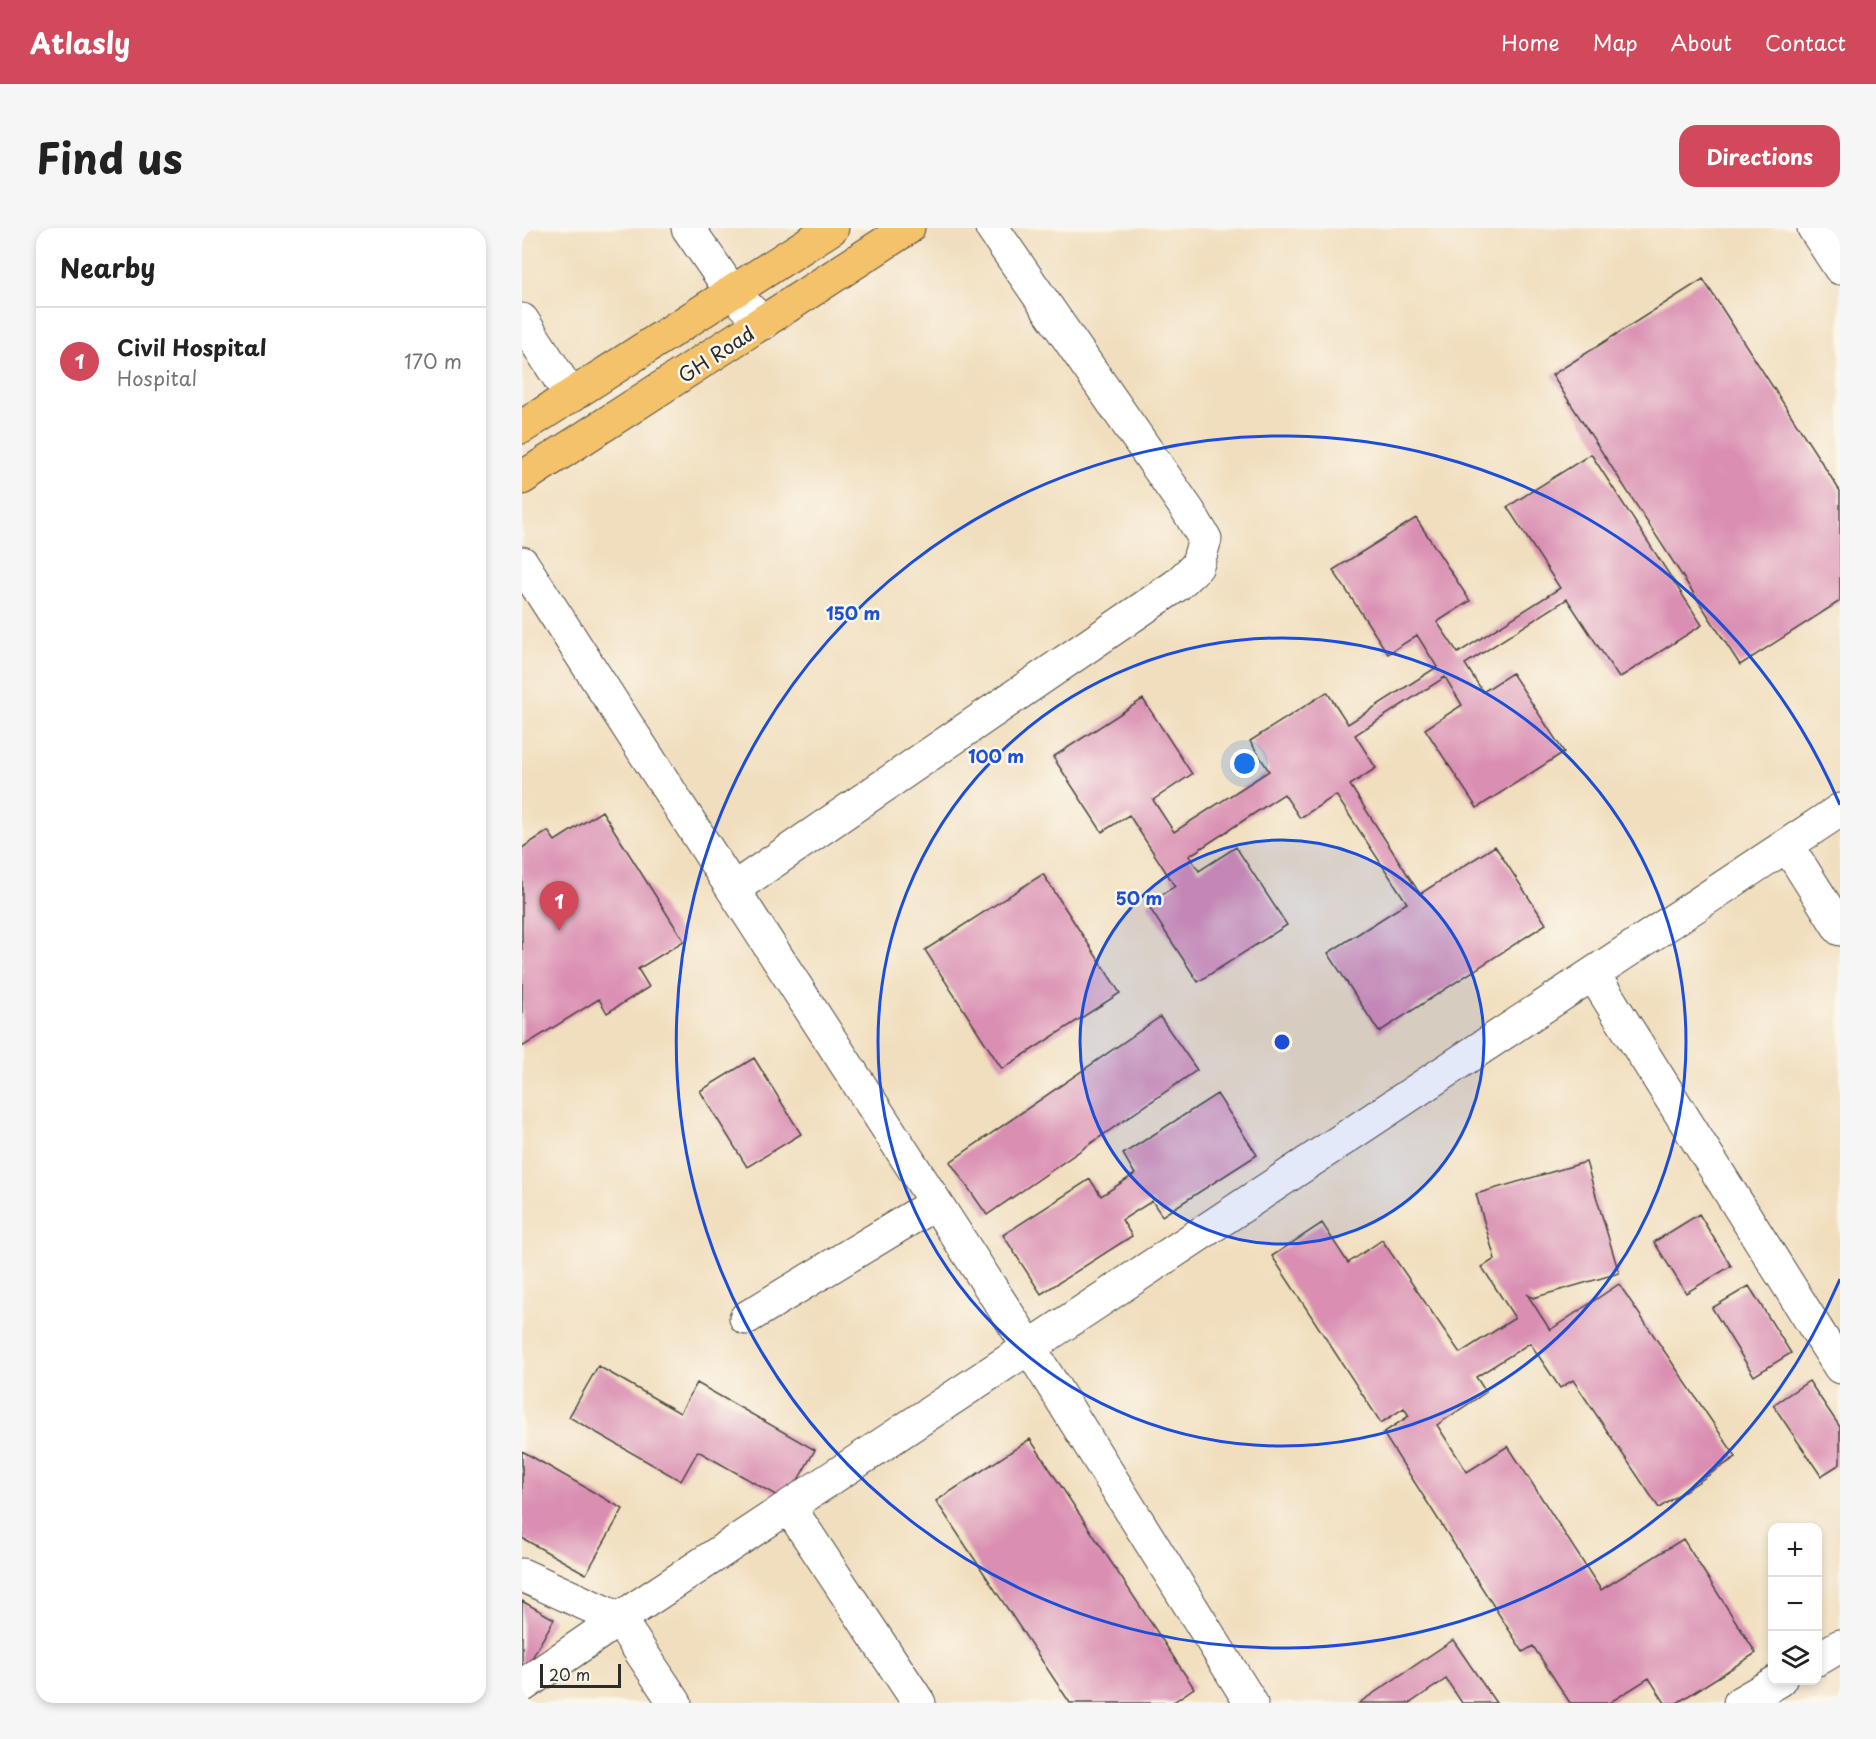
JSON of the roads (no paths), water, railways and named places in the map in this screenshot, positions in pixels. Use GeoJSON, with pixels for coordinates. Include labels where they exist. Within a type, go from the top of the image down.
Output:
{"type":"FeatureCollection","features":[{"type":"Feature","properties":{"kind":"main road"},"geometry":{"type":"LineString","coordinates":[[522,427],[832,228]]}},
{"type":"Feature","properties":{"kind":"main road","name":"GH Road"},"geometry":{"type":"LineString","coordinates":[[522,478],[908,228]]}},
{"type":"Feature","properties":{"kind":"street"},"geometry":{"type":"LineString","coordinates":[[688,228],[732,292],[763,323]]}},
{"type":"Feature","properties":{"kind":"street"},"geometry":{"type":"LineString","coordinates":[[733,889],[1178,585],[1197,566],[1205,539],[1195,521],[992,228]]}},
{"type":"Feature","properties":{"kind":"street"},"geometry":{"type":"LineString","coordinates":[[1814,228],[1840,268]]}},
{"type":"Feature","properties":{"kind":"street"},"geometry":{"type":"LineString","coordinates":[[522,320],[571,396]]}},
{"type":"Feature","properties":{"kind":"street"},"geometry":{"type":"LineString","coordinates":[[522,562],[1029,1347],[1251,1703]]}},
{"type":"Feature","properties":{"kind":"street"},"geometry":{"type":"LineString","coordinates":[[522,1686],[619,1619],[1840,810]]}},
{"type":"Feature","properties":{"kind":"street"},"geometry":{"type":"LineString","coordinates":[[1787,845],[1840,929]]}},
{"type":"Feature","properties":{"kind":"street"},"geometry":{"type":"LineString","coordinates":[[1593,974],[1840,1367]]}},
{"type":"Feature","properties":{"kind":"street"},"geometry":{"type":"LineString","coordinates":[[746,1318],[936,1203]]}},
{"type":"Feature","properties":{"kind":"street"},"geometry":{"type":"LineString","coordinates":[[789,1507],[920,1703]]}},
{"type":"Feature","properties":{"kind":"street"},"geometry":{"type":"LineString","coordinates":[[522,1575],[619,1619],[675,1703]]}},
{"type":"Feature","properties":{"kind":"street"},"geometry":{"type":"LineString","coordinates":[[1822,1657],[1840,1646]]}},
{"type":"Feature","properties":{"kind":"street"},"geometry":{"type":"LineString","coordinates":[[1740,1703],[1771,1685]]}},
{"type":"Feature","properties":{"kind":"place","name":"Civil Hospital"},"geometry":{"type":"Point","coordinates":[559,931]}}]}
